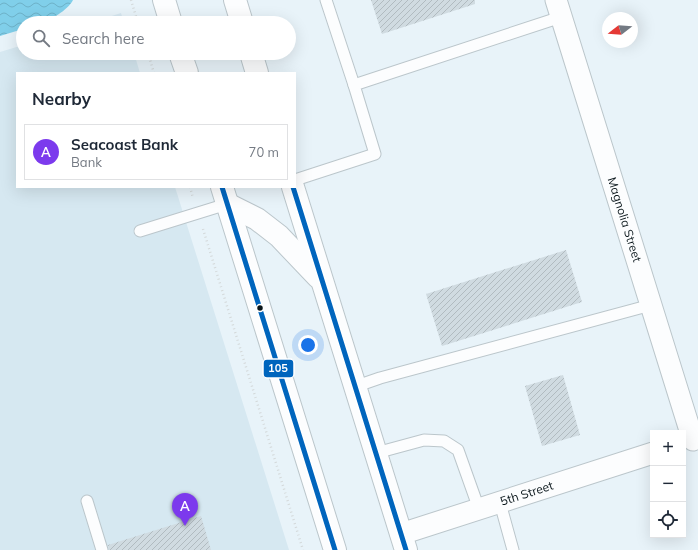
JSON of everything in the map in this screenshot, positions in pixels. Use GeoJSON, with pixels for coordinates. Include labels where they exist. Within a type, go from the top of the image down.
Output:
{"type":"FeatureCollection","features":[{"type":"Feature","properties":{"kind":"highway"},"geometry":{"type":"LineString","coordinates":[[164,0],[169,16]]}},
{"type":"Feature","properties":{"kind":"highway"},"geometry":{"type":"LineString","coordinates":[[235,0],[240,16]]}},
{"type":"Feature","properties":{"kind":"highway"},"geometry":{"type":"LineString","coordinates":[[182,60],[187,72]]}},
{"type":"Feature","properties":{"kind":"highway"},"geometry":{"type":"LineString","coordinates":[[253,60],[257,72]]}},
{"type":"Feature","properties":{"kind":"highway"},"geometry":{"type":"LineString","coordinates":[[293,188],[354,387],[404,542]]}},
{"type":"Feature","properties":{"kind":"highway"},"geometry":{"type":"LineString","coordinates":[[224,195],[279,236],[321,281]]}},
{"type":"Feature","properties":{"kind":"highway"},"geometry":{"type":"LineString","coordinates":[[224,195],[335,550]]}},
{"type":"Feature","properties":{"kind":"street","name":"Magnolia Street"},"geometry":{"type":"LineString","coordinates":[[558,9],[651,306],[691,440]]}},
{"type":"Feature","properties":{"kind":"street","name":"5th Street"},"geometry":{"type":"LineString","coordinates":[[404,542],[479,509],[650,454]]}},
{"type":"Feature","properties":{"kind":"lane"},"geometry":{"type":"LineString","coordinates":[[296,180],[375,154],[326,0]]}},
{"type":"Feature","properties":{"kind":"lane"},"geometry":{"type":"LineString","coordinates":[[354,85],[558,9]]}},
{"type":"Feature","properties":{"kind":"lane"},"geometry":{"type":"LineString","coordinates":[[140,231],[198,213],[224,195]]}},
{"type":"Feature","properties":{"kind":"lane"},"geometry":{"type":"LineString","coordinates":[[354,387],[380,378],[651,306]]}},
{"type":"Feature","properties":{"kind":"lane"},"geometry":{"type":"LineString","coordinates":[[376,453],[424,440],[444,441],[458,450],[479,509]]}},
{"type":"Feature","properties":{"kind":"lane"},"geometry":{"type":"LineString","coordinates":[[87,501],[102,550]]}},
{"type":"Feature","properties":{"kind":"lane"},"geometry":{"type":"LineString","coordinates":[[500,503],[513,550]]}},
{"type":"Feature","properties":{"kind":"path"},"geometry":{"type":"LineString","coordinates":[[131,0],[136,16]]}},
{"type":"Feature","properties":{"kind":"path"},"geometry":{"type":"LineString","coordinates":[[150,60],[154,72]]}},
{"type":"Feature","properties":{"kind":"path"},"geometry":{"type":"LineString","coordinates":[[190,188],[303,550]]}},
{"type":"Feature","properties":{"kind":"shaded area"},"geometry":{"type":"Polygon","coordinates":[[[121,13],[122,16],[112,16],[121,13]]]}},
{"type":"Feature","properties":{"kind":"shaded area"},"geometry":{"type":"Polygon","coordinates":[[[16,47],[16,60],[136,60],[140,72],[16,72],[16,188],[175,188],[289,550],[0,550],[0,52],[16,47]]]}},
{"type":"Feature","properties":{"kind":"water"},"geometry":{"type":"Polygon","coordinates":[[[0,0],[73,0],[67,8],[55,16],[16,16],[16,31],[0,36],[0,0]]]}},
{"type":"Feature","properties":{"kind":"building"},"geometry":{"type":"Polygon","coordinates":[[[371,0],[475,0],[475,4],[382,34],[371,0]]]}},
{"type":"Feature","properties":{"kind":"building"},"geometry":{"type":"Polygon","coordinates":[[[566,250],[582,302],[442,346],[426,294],[566,250]]]}},
{"type":"Feature","properties":{"kind":"building"},"geometry":{"type":"Polygon","coordinates":[[[563,375],[580,435],[542,446],[525,386],[563,375]]]}},
{"type":"Feature","properties":{"kind":"building"},"geometry":{"type":"Polygon","coordinates":[[[201,516],[211,550],[109,550],[108,545],[201,516]]]}},
{"type":"Feature","properties":{"kind":"transit line","name":"105"},"geometry":{"type":"LineString","coordinates":[[222,188],[335,550]]}},
{"type":"Feature","properties":{"kind":"transit line","name":"105"},"geometry":{"type":"LineString","coordinates":[[293,188],[406,550]]}},
{"type":"Feature","properties":{"kind":"place","name":"Seacoast Bank"},"geometry":{"type":"Point","coordinates":[185,526]}}]}
